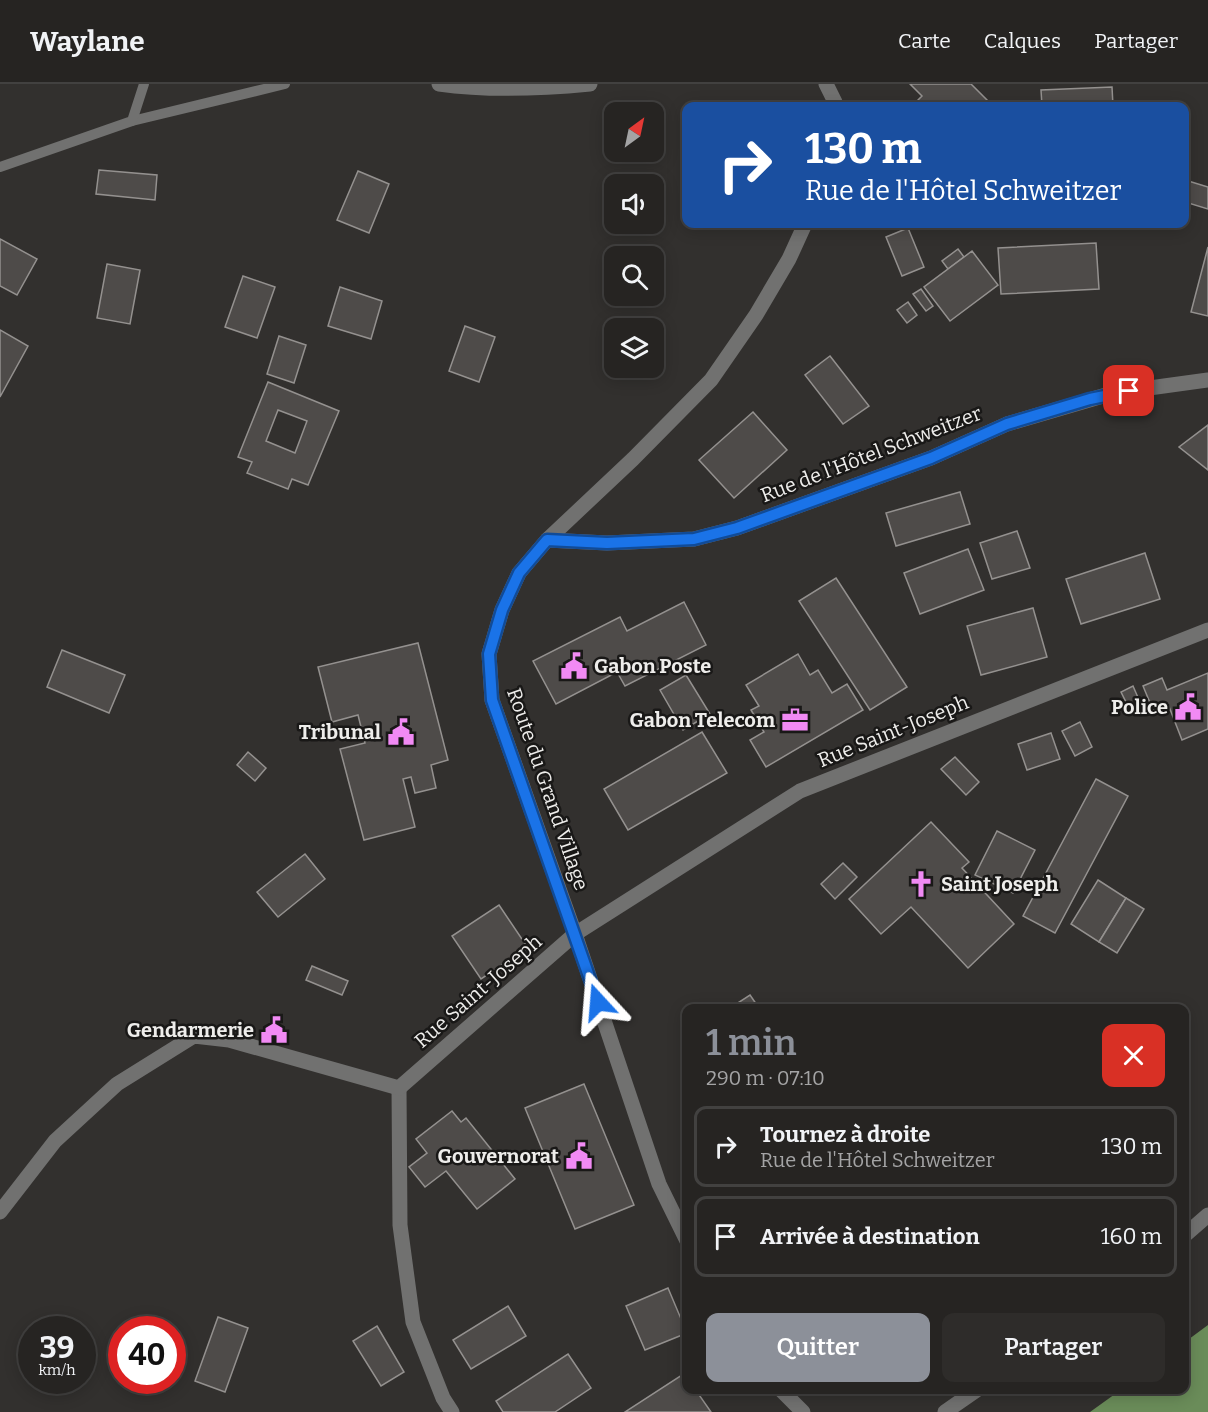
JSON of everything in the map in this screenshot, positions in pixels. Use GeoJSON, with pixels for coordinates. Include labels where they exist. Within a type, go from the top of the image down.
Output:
{"type":"FeatureCollection","features":[{"type":"Feature","properties":{"kind":"street"},"geometry":{"type":"LineString","coordinates":[[439,84],[531,90],[590,84]]}},
{"type":"Feature","properties":{"kind":"street"},"geometry":{"type":"LineString","coordinates":[[826,84],[835,102]]}},
{"type":"Feature","properties":{"kind":"street","name":"Route du Grand Village"},"geometry":{"type":"LineString","coordinates":[[682,1231],[659,1184],[575,934],[492,700],[489,654],[502,610],[519,573],[547,540],[711,381],[756,315],[789,259],[803,228]]}},
{"type":"Feature","properties":{"kind":"street","name":"Rue de l'Hôtel Schweitzer"},"geometry":{"type":"LineString","coordinates":[[547,540],[607,543],[694,539],[737,528],[931,458],[1017,421],[1113,393],[1208,380]]}},
{"type":"Feature","properties":{"kind":"street","name":"Rue Saint-Joseph"},"geometry":{"type":"LineString","coordinates":[[399,1088],[575,934],[801,791],[1208,630]]}},
{"type":"Feature","properties":{"kind":"street"},"geometry":{"type":"LineString","coordinates":[[0,1212],[55,1141],[117,1083],[194,1035],[229,1040],[399,1088],[400,1225],[413,1322],[443,1398],[452,1412]]}},
{"type":"Feature","properties":{"kind":"street"},"geometry":{"type":"LineString","coordinates":[[1189,1232],[1208,1215]]}},
{"type":"Feature","properties":{"kind":"street"},"geometry":{"type":"LineString","coordinates":[[785,1394],[803,1412]]}},
{"type":"Feature","properties":{"kind":"street"},"geometry":{"type":"LineString","coordinates":[[945,1412],[971,1394]]}},
{"type":"Feature","properties":{"kind":"lane"},"geometry":{"type":"LineString","coordinates":[[132,122],[144,84]]}},
{"type":"Feature","properties":{"kind":"lane"},"geometry":{"type":"LineString","coordinates":[[0,167],[132,122],[285,84]]}},
{"type":"Feature","properties":{"kind":"shaded area"},"geometry":{"type":"Polygon","coordinates":[[[1208,1325],[1208,1412],[1090,1412],[1115,1394],[1189,1394],[1189,1339],[1208,1325]]]}},
{"type":"Feature","properties":{"kind":"building"},"geometry":{"type":"Polygon","coordinates":[[[910,84],[971,84],[987,100],[985,102],[916,102],[922,96],[910,84]]]}},
{"type":"Feature","properties":{"kind":"building"},"geometry":{"type":"Polygon","coordinates":[[[1112,87],[1113,102],[1042,102],[1041,90],[1112,87]]]}},
{"type":"Feature","properties":{"kind":"building"},"geometry":{"type":"Polygon","coordinates":[[[99,170],[157,175],[155,200],[96,194],[99,170]]]}},
{"type":"Feature","properties":{"kind":"building"},"geometry":{"type":"Polygon","coordinates":[[[358,171],[389,184],[369,233],[337,220],[358,171]]]}},
{"type":"Feature","properties":{"kind":"building"},"geometry":{"type":"Polygon","coordinates":[[[1189,181],[1208,187],[1208,209],[1189,203],[1189,181]]]}},
{"type":"Feature","properties":{"kind":"building"},"geometry":{"type":"Polygon","coordinates":[[[908,228],[924,267],[902,276],[886,237],[908,228]]]}},
{"type":"Feature","properties":{"kind":"building"},"geometry":{"type":"Polygon","coordinates":[[[0,239],[37,259],[17,295],[0,286],[0,239]]]}},
{"type":"Feature","properties":{"kind":"building"},"geometry":{"type":"Polygon","coordinates":[[[1096,243],[1099,289],[1001,294],[998,248],[1096,243]]]}},
{"type":"Feature","properties":{"kind":"building"},"geometry":{"type":"Polygon","coordinates":[[[1208,247],[1208,316],[1191,312],[1208,247]]]}},
{"type":"Feature","properties":{"kind":"building"},"geometry":{"type":"Polygon","coordinates":[[[958,249],[964,257],[948,269],[942,261],[958,249]]]}},
{"type":"Feature","properties":{"kind":"building"},"geometry":{"type":"Polygon","coordinates":[[[972,251],[998,285],[950,321],[924,287],[972,251]]]}},
{"type":"Feature","properties":{"kind":"building"},"geometry":{"type":"Polygon","coordinates":[[[107,264],[140,270],[130,324],[97,318],[107,264]]]}},
{"type":"Feature","properties":{"kind":"building"},"geometry":{"type":"Polygon","coordinates":[[[243,276],[275,287],[257,338],[225,327],[243,276]]]}},
{"type":"Feature","properties":{"kind":"building"},"geometry":{"type":"Polygon","coordinates":[[[340,287],[382,301],[371,339],[328,326],[340,287]]]}},
{"type":"Feature","properties":{"kind":"building"},"geometry":{"type":"Polygon","coordinates":[[[921,289],[933,306],[926,311],[913,294],[921,289]]]}},
{"type":"Feature","properties":{"kind":"building"},"geometry":{"type":"Polygon","coordinates":[[[908,302],[917,315],[907,323],[897,310],[908,302]]]}},
{"type":"Feature","properties":{"kind":"building"},"geometry":{"type":"Polygon","coordinates":[[[465,326],[495,337],[479,382],[449,371],[465,326]]]}},
{"type":"Feature","properties":{"kind":"building"},"geometry":{"type":"Polygon","coordinates":[[[0,330],[28,346],[0,397],[0,330]]]}},
{"type":"Feature","properties":{"kind":"building"},"geometry":{"type":"Polygon","coordinates":[[[279,336],[306,345],[294,383],[267,374],[279,336]]]}},
{"type":"Feature","properties":{"kind":"building"},"geometry":{"type":"Polygon","coordinates":[[[830,356],[869,406],[843,424],[805,375],[830,356]]]}},
{"type":"Feature","properties":{"kind":"building"},"geometry":{"type":"Polygon","coordinates":[[[268,382],[339,411],[308,485],[292,479],[288,489],[247,473],[252,462],[238,457],[268,382]],[[278,410],[266,441],[295,453],[307,421],[278,410]]]}},
{"type":"Feature","properties":{"kind":"building"},"geometry":{"type":"Polygon","coordinates":[[[753,412],[787,450],[734,498],[699,460],[753,412]]]}},
{"type":"Feature","properties":{"kind":"building"},"geometry":{"type":"Polygon","coordinates":[[[1208,425],[1208,470],[1179,447],[1208,425]]]}},
{"type":"Feature","properties":{"kind":"building"},"geometry":{"type":"Polygon","coordinates":[[[960,492],[970,524],[896,546],[886,513],[960,492]]]}},
{"type":"Feature","properties":{"kind":"building"},"geometry":{"type":"Polygon","coordinates":[[[1017,531],[1030,568],[992,579],[980,543],[1017,531]]]}},
{"type":"Feature","properties":{"kind":"building"},"geometry":{"type":"Polygon","coordinates":[[[968,549],[984,590],[920,614],[904,573],[968,549]]]}},
{"type":"Feature","properties":{"kind":"building"},"geometry":{"type":"Polygon","coordinates":[[[1145,553],[1160,599],[1081,624],[1066,579],[1145,553]]]}},
{"type":"Feature","properties":{"kind":"building"},"geometry":{"type":"Polygon","coordinates":[[[836,578],[907,687],[870,710],[799,601],[836,578]]]}},
{"type":"Feature","properties":{"kind":"building"},"geometry":{"type":"Polygon","coordinates":[[[684,602],[706,645],[625,686],[617,672],[556,704],[533,661],[620,617],[627,631],[684,602]]]}},
{"type":"Feature","properties":{"kind":"building"},"geometry":{"type":"Polygon","coordinates":[[[1033,608],[1047,657],[981,675],[967,626],[1033,608]]]}},
{"type":"Feature","properties":{"kind":"building","name":"Tribunal"},"geometry":{"type":"Polygon","coordinates":[[[418,643],[448,760],[431,765],[436,788],[415,793],[411,777],[403,779],[415,827],[364,840],[340,749],[365,743],[358,715],[332,722],[318,667],[418,643]]]}},
{"type":"Feature","properties":{"kind":"building"},"geometry":{"type":"Polygon","coordinates":[[[62,650],[125,675],[109,713],[47,687],[62,650]]]}},
{"type":"Feature","properties":{"kind":"building"},"geometry":{"type":"Polygon","coordinates":[[[798,654],[810,675],[818,670],[832,693],[847,684],[863,710],[766,767],[750,740],[764,732],[751,710],[759,706],[746,685],[798,654]]]}},
{"type":"Feature","properties":{"kind":"building","name":"Police"},"geometry":{"type":"Polygon","coordinates":[[[1208,673],[1208,729],[1182,740],[1168,704],[1153,710],[1143,686],[1162,678],[1167,690],[1208,673]]]}},
{"type":"Feature","properties":{"kind":"building"},"geometry":{"type":"Polygon","coordinates":[[[686,675],[710,714],[683,730],[660,690],[686,675]]]}},
{"type":"Feature","properties":{"kind":"building"},"geometry":{"type":"Polygon","coordinates":[[[1133,686],[1143,709],[1132,714],[1121,692],[1133,686]]]}},
{"type":"Feature","properties":{"kind":"building"},"geometry":{"type":"Polygon","coordinates":[[[1080,722],[1092,747],[1075,756],[1062,731],[1080,722]]]}},
{"type":"Feature","properties":{"kind":"building"},"geometry":{"type":"Polygon","coordinates":[[[702,732],[727,773],[628,830],[604,789],[702,732]]]}},
{"type":"Feature","properties":{"kind":"building"},"geometry":{"type":"Polygon","coordinates":[[[1051,733],[1060,759],[1027,770],[1018,744],[1051,733]]]}},
{"type":"Feature","properties":{"kind":"building"},"geometry":{"type":"Polygon","coordinates":[[[248,752],[266,768],[255,781],[237,765],[248,752]]]}},
{"type":"Feature","properties":{"kind":"building"},"geometry":{"type":"Polygon","coordinates":[[[955,757],[979,782],[966,795],[941,769],[955,757]]]}},
{"type":"Feature","properties":{"kind":"building"},"geometry":{"type":"Polygon","coordinates":[[[1096,779],[1128,796],[1055,933],[1023,916],[1096,779]]]}},
{"type":"Feature","properties":{"kind":"building","name":"Saint Joseph"},"geometry":{"type":"Polygon","coordinates":[[[931,822],[969,862],[962,868],[1014,924],[968,968],[911,907],[881,934],[849,899],[931,822]]]}},
{"type":"Feature","properties":{"kind":"building"},"geometry":{"type":"Polygon","coordinates":[[[997,831],[1035,850],[1013,893],[975,875],[997,831]]]}},
{"type":"Feature","properties":{"kind":"building"},"geometry":{"type":"Polygon","coordinates":[[[305,854],[325,879],[278,917],[257,892],[305,854]]]}},
{"type":"Feature","properties":{"kind":"building"},"geometry":{"type":"Polygon","coordinates":[[[843,863],[857,877],[835,899],[821,884],[843,863]]]}},
{"type":"Feature","properties":{"kind":"building"},"geometry":{"type":"Polygon","coordinates":[[[1098,880],[1126,898],[1099,942],[1071,924],[1098,880]]]}},
{"type":"Feature","properties":{"kind":"building"},"geometry":{"type":"Polygon","coordinates":[[[1126,898],[1144,909],[1117,953],[1099,942],[1126,898]]]}},
{"type":"Feature","properties":{"kind":"building"},"geometry":{"type":"Polygon","coordinates":[[[499,905],[528,948],[481,979],[452,936],[499,905]]]}},
{"type":"Feature","properties":{"kind":"building"},"geometry":{"type":"Polygon","coordinates":[[[312,966],[348,981],[342,995],[306,980],[312,966]]]}},
{"type":"Feature","properties":{"kind":"building"},"geometry":{"type":"Polygon","coordinates":[[[750,995],[756,1004],[736,1004],[750,995]]]}},
{"type":"Feature","properties":{"kind":"building","name":"Gouvernorat"},"geometry":{"type":"Polygon","coordinates":[[[584,1084],[634,1205],[575,1229],[525,1108],[584,1084]]]}},
{"type":"Feature","properties":{"kind":"building"},"geometry":{"type":"Polygon","coordinates":[[[452,1111],[461,1122],[466,1118],[515,1179],[477,1209],[446,1171],[425,1187],[409,1167],[427,1153],[416,1139],[452,1111]]]}},
{"type":"Feature","properties":{"kind":"building"},"geometry":{"type":"Polygon","coordinates":[[[668,1288],[682,1321],[682,1335],[645,1350],[626,1306],[668,1288]]]}},
{"type":"Feature","properties":{"kind":"building"},"geometry":{"type":"Polygon","coordinates":[[[508,1306],[526,1336],[471,1369],[453,1340],[508,1306]]]}},
{"type":"Feature","properties":{"kind":"building"},"geometry":{"type":"Polygon","coordinates":[[[218,1317],[248,1328],[225,1392],[195,1381],[218,1317]]]}},
{"type":"Feature","properties":{"kind":"building"},"geometry":{"type":"Polygon","coordinates":[[[377,1326],[404,1372],[381,1386],[353,1341],[377,1326]]]}},
{"type":"Feature","properties":{"kind":"building"},"geometry":{"type":"Polygon","coordinates":[[[568,1354],[591,1388],[555,1412],[503,1412],[496,1401],[568,1354]]]}},
{"type":"Feature","properties":{"kind":"building"},"geometry":{"type":"Polygon","coordinates":[[[682,1375],[682,1394],[698,1394],[711,1412],[625,1412],[682,1375]]]}},
{"type":"Feature","properties":{"kind":"place","name":"Gabon Poste"},"geometry":{"type":"Point","coordinates":[574,666]}},
{"type":"Feature","properties":{"kind":"place","name":"Police"},"geometry":{"type":"Point","coordinates":[1188,707]}},
{"type":"Feature","properties":{"kind":"place","name":"Gabon Telecom"},"geometry":{"type":"Point","coordinates":[795,720]}},
{"type":"Feature","properties":{"kind":"place","name":"Tribunal"},"geometry":{"type":"Point","coordinates":[401,732]}},
{"type":"Feature","properties":{"kind":"place","name":"Saint Joseph"},"geometry":{"type":"Point","coordinates":[921,884]}},
{"type":"Feature","properties":{"kind":"place","name":"Gendarmerie"},"geometry":{"type":"Point","coordinates":[274,1030]}},
{"type":"Feature","properties":{"kind":"place","name":"Gouvernorat"},"geometry":{"type":"Point","coordinates":[579,1156]}},
{"type":"Feature","properties":{"kind":"route"},"geometry":{"type":"LineString","coordinates":[[598,1002],[492,700],[489,654],[502,610],[519,573],[547,540],[607,543],[653,542],[694,539],[737,528],[931,458],[1007,424],[1090,399],[1129,391]]}}]}
